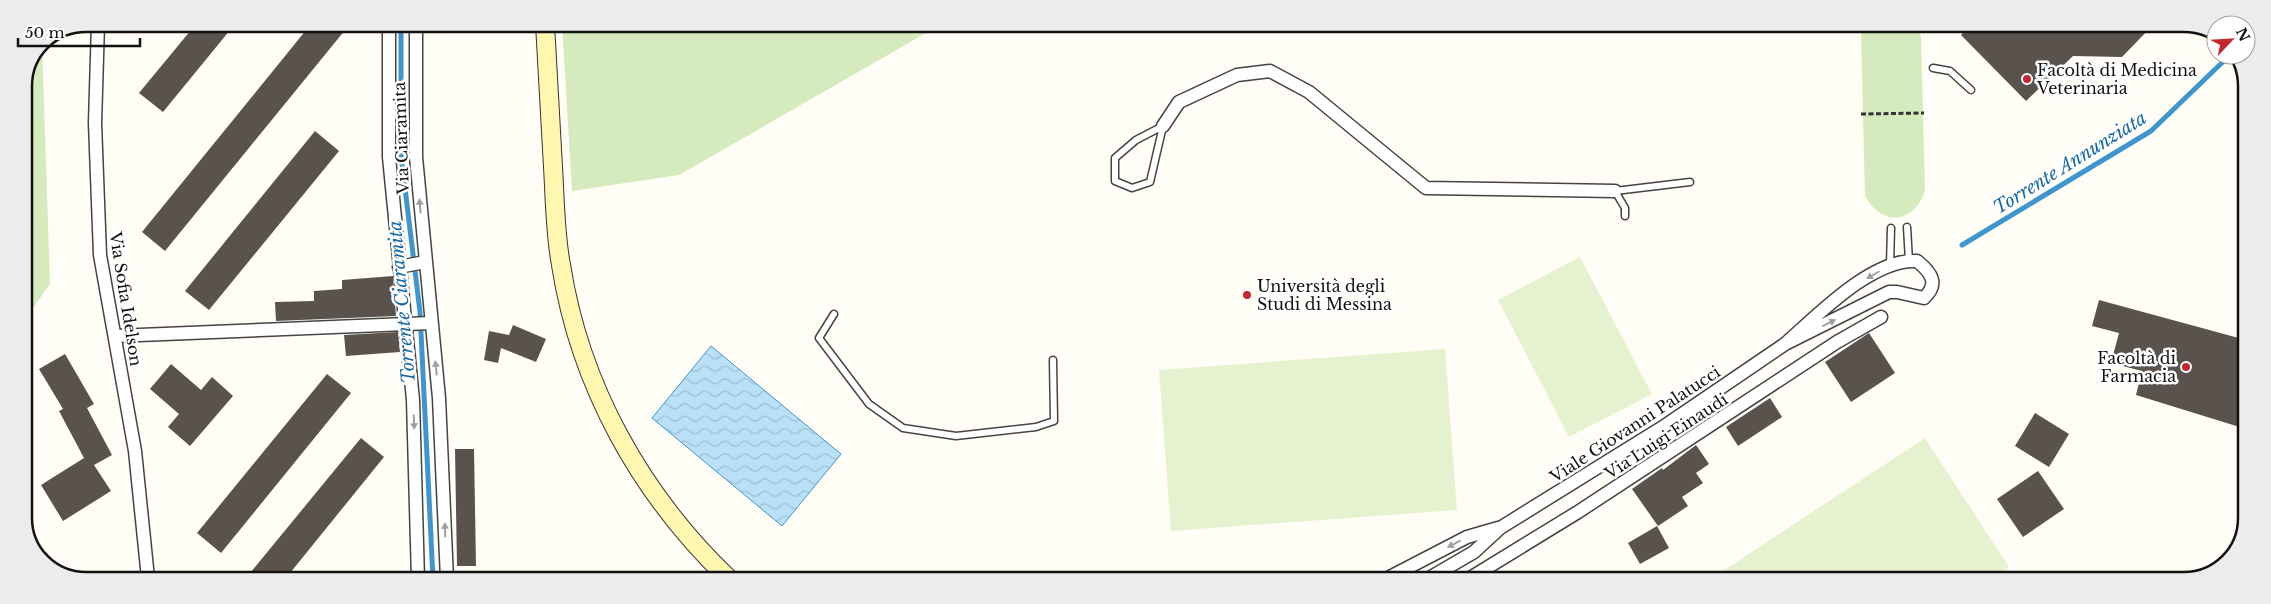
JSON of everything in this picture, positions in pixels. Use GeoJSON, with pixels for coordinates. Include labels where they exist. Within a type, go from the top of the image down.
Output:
{"type":"FeatureCollection","features":[{"type":"Feature","properties":{"kind":"main road"},"geometry":{"type":"LineString","coordinates":[[545,32],[556,230],[560,265],[571,314],[584,354],[605,409],[637,468],[666,511],[722,572]]}},
{"type":"Feature","properties":{"kind":"street","name":"Via Sofia Idelson"},"geometry":{"type":"LineString","coordinates":[[98,32],[95,123],[100,255],[135,451],[147,572]]}},
{"type":"Feature","properties":{"kind":"street","name":"Via Ciaramita"},"geometry":{"type":"LineString","coordinates":[[389,32],[389,157],[414,400],[418,572]]}},
{"type":"Feature","properties":{"kind":"street","name":"Via Ciaramita"},"geometry":{"type":"LineString","coordinates":[[416,32],[416,157],[439,398],[447,572]]}},
{"type":"Feature","properties":{"kind":"street"},"geometry":{"type":"LineString","coordinates":[[1163,126],[1180,102],[1237,75],[1270,71],[1309,92],[1426,188],[1615,190]]}},
{"type":"Feature","properties":{"kind":"street"},"geometry":{"type":"LineString","coordinates":[[1917,261],[1930,276],[1933,284],[1931,291],[1924,298],[1889,292],[1785,344],[1840,297],[1890,265],[1917,261]]}},
{"type":"Feature","properties":{"kind":"street"},"geometry":{"type":"LineString","coordinates":[[399,267],[425,262]]}},
{"type":"Feature","properties":{"kind":"street","name":"Via Luigi Einaudi"},"geometry":{"type":"LineString","coordinates":[[1479,572],[1578,512],[1837,342],[1882,317]]}},
{"type":"Feature","properties":{"kind":"street"},"geometry":{"type":"LineString","coordinates":[[115,336],[406,326],[431,323]]}},
{"type":"Feature","properties":{"kind":"street","name":"Viale Giovanni Palatucci"},"geometry":{"type":"LineString","coordinates":[[1440,572],[1474,552],[1500,528],[1666,425],[1785,344]]}},
{"type":"Feature","properties":{"kind":"street","name":"Viale Giovanni Palatucci"},"geometry":{"type":"LineString","coordinates":[[1401,572],[1467,537],[1500,528]]}},
{"type":"Feature","properties":{"kind":"lane"},"geometry":{"type":"LineString","coordinates":[[1933,68],[1950,71],[1971,90]]}},
{"type":"Feature","properties":{"kind":"lane"},"geometry":{"type":"LineString","coordinates":[[1163,126],[1150,182],[1132,188],[1114,181],[1115,158],[1136,140],[1163,126]]}},
{"type":"Feature","properties":{"kind":"lane"},"geometry":{"type":"LineString","coordinates":[[1625,216],[1624,208],[1615,190],[1690,182]]}},
{"type":"Feature","properties":{"kind":"lane"},"geometry":{"type":"LineString","coordinates":[[1907,227],[1909,261]]}},
{"type":"Feature","properties":{"kind":"lane"},"geometry":{"type":"LineString","coordinates":[[1890,265],[1891,228]]}},
{"type":"Feature","properties":{"kind":"lane"},"geometry":{"type":"LineString","coordinates":[[834,314],[819,338],[869,404],[903,428],[956,436],[1036,427],[1054,421],[1053,360]]}},
{"type":"Feature","properties":{"kind":"path"},"geometry":{"type":"LineString","coordinates":[[1862,114],[1924,113]]}},
{"type":"Feature","properties":{"kind":"green space"},"geometry":{"type":"Polygon","coordinates":[[[562,32],[928,32],[679,175],[572,191],[562,32]]]}},
{"type":"Feature","properties":{"kind":"green space"},"geometry":{"type":"Polygon","coordinates":[[[1862,32],[1919,32],[1921,36],[1925,191],[1920,202],[1906,215],[1889,217],[1880,213],[1865,196],[1862,32]]]}},
{"type":"Feature","properties":{"kind":"green space"},"geometry":{"type":"Polygon","coordinates":[[[42,55],[50,284],[33,309],[32,86],[37,66],[42,55]]]}},
{"type":"Feature","properties":{"kind":"green space"},"geometry":{"type":"Polygon","coordinates":[[[1580,257],[1652,394],[1569,437],[1498,300],[1580,257]]]}},
{"type":"Feature","properties":{"kind":"green space"},"geometry":{"type":"Polygon","coordinates":[[[1445,349],[1457,510],[1171,531],[1159,370],[1445,349]]]}},
{"type":"Feature","properties":{"kind":"green space"},"geometry":{"type":"Polygon","coordinates":[[[1925,438],[2009,567],[2001,572],[1721,572],[1925,438]]]}},
{"type":"Feature","properties":{"kind":"water"},"geometry":{"type":"Polygon","coordinates":[[[711,346],[841,454],[782,526],[652,418],[711,346]]]}},
{"type":"Feature","properties":{"kind":"building"},"geometry":{"type":"Polygon","coordinates":[[[189,32],[228,32],[163,112],[139,93],[189,32]]]}},
{"type":"Feature","properties":{"kind":"building"},"geometry":{"type":"Polygon","coordinates":[[[304,32],[343,32],[165,251],[142,232],[304,32]]]}},
{"type":"Feature","properties":{"kind":"building","name":"Facoltà di Medicina Veterinaria"},"geometry":{"type":"Polygon","coordinates":[[[1964,32],[2146,32],[2122,57],[2073,56],[2026,101],[1961,35],[1964,32]]]}},
{"type":"Feature","properties":{"kind":"building"},"geometry":{"type":"Polygon","coordinates":[[[315,131],[339,151],[209,310],[185,291],[315,131]]]}},
{"type":"Feature","properties":{"kind":"building"},"geometry":{"type":"Polygon","coordinates":[[[393,276],[396,316],[276,321],[275,302],[314,301],[314,291],[342,289],[342,280],[393,276]]]}},
{"type":"Feature","properties":{"kind":"building","name":"Facoltà di Farmacia"},"geometry":{"type":"Polygon","coordinates":[[[2099,300],[2238,338],[2238,427],[2136,395],[2142,371],[2111,363],[2119,333],[2092,326],[2099,300]]]}},
{"type":"Feature","properties":{"kind":"building"},"geometry":{"type":"Polygon","coordinates":[[[513,325],[546,339],[536,362],[501,348],[498,363],[484,360],[489,331],[509,335],[513,325]]]}},
{"type":"Feature","properties":{"kind":"building"},"geometry":{"type":"Polygon","coordinates":[[[398,332],[400,352],[346,356],[344,335],[398,332]]]}},
{"type":"Feature","properties":{"kind":"building"},"geometry":{"type":"Polygon","coordinates":[[[1869,333],[1895,373],[1851,402],[1825,362],[1869,333]]]}},
{"type":"Feature","properties":{"kind":"building"},"geometry":{"type":"Polygon","coordinates":[[[65,354],[94,404],[87,408],[112,455],[94,465],[111,491],[63,521],[41,485],[84,458],[59,411],[63,409],[39,369],[65,354]]]}},
{"type":"Feature","properties":{"kind":"building"},"geometry":{"type":"Polygon","coordinates":[[[171,364],[201,390],[212,377],[233,396],[190,446],[168,427],[179,414],[150,389],[171,364]]]}},
{"type":"Feature","properties":{"kind":"building"},"geometry":{"type":"Polygon","coordinates":[[[327,374],[351,393],[221,553],[197,533],[327,374]]]}},
{"type":"Feature","properties":{"kind":"building"},"geometry":{"type":"Polygon","coordinates":[[[1770,398],[1782,417],[1738,446],[1726,427],[1770,398]]]}},
{"type":"Feature","properties":{"kind":"building"},"geometry":{"type":"Polygon","coordinates":[[[2035,413],[2069,434],[2049,467],[2015,446],[2035,413]]]}},
{"type":"Feature","properties":{"kind":"building"},"geometry":{"type":"Polygon","coordinates":[[[361,438],[384,457],[291,572],[251,572],[361,438]]]}},
{"type":"Feature","properties":{"kind":"building"},"geometry":{"type":"Polygon","coordinates":[[[1696,445],[1709,464],[1696,473],[1703,483],[1682,497],[1688,506],[1658,526],[1632,489],[1662,468],[1663,470],[1696,445]]]}},
{"type":"Feature","properties":{"kind":"building"},"geometry":{"type":"Polygon","coordinates":[[[455,449],[474,449],[476,566],[457,566],[455,449]]]}},
{"type":"Feature","properties":{"kind":"building"},"geometry":{"type":"Polygon","coordinates":[[[2038,471],[2064,509],[2023,537],[1997,499],[2038,471]]]}},
{"type":"Feature","properties":{"kind":"building"},"geometry":{"type":"Polygon","coordinates":[[[1657,526],[1669,548],[1640,564],[1628,543],[1657,526]]]}},
{"type":"Feature","properties":{"kind":"waterway","name":"Torrente Ciaramita"},"geometry":{"type":"LineString","coordinates":[[401,32],[401,155],[420,312],[433,572]]}},
{"type":"Feature","properties":{"kind":"waterway","name":"Torrente Annunziata"},"geometry":{"type":"LineString","coordinates":[[1962,245],[2151,131],[2220,65]]}},
{"type":"Feature","properties":{"kind":"place","name":"Facoltà di Medicina Veterinaria"},"geometry":{"type":"Point","coordinates":[2027,79]}},
{"type":"Feature","properties":{"kind":"place","name":"Università degli Studi di Messina"},"geometry":{"type":"Point","coordinates":[1247,295]}},
{"type":"Feature","properties":{"kind":"place","name":"Facoltà di Farmacia"},"geometry":{"type":"Point","coordinates":[2186,367]}}]}
